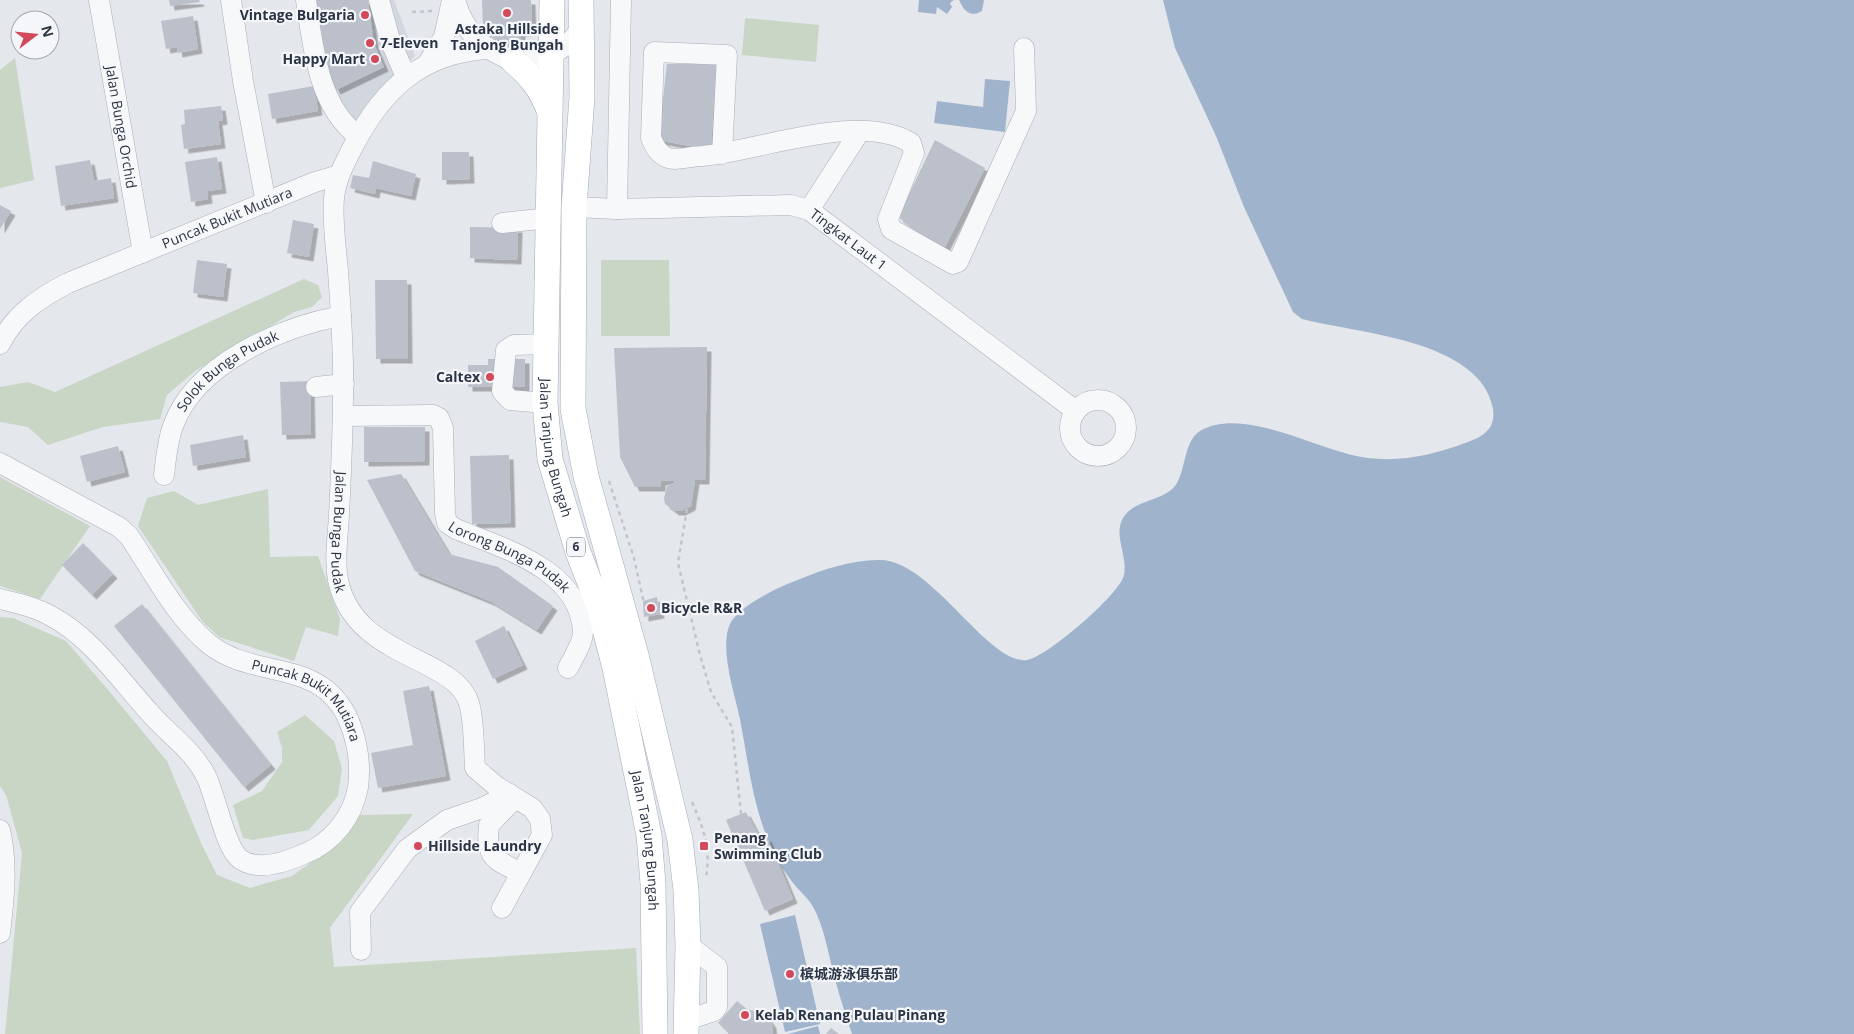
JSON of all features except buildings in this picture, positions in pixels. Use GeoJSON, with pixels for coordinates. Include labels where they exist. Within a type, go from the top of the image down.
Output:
{"type":"FeatureCollection","features":[{"type":"Feature","properties":{"kind":"main road","name":"Jalan Tanjung Bungah"},"geometry":{"type":"LineString","coordinates":[[552,0],[545,403],[550,459],[568,525],[599,606],[615,668],[649,835],[653,884],[655,1034]]}},
{"type":"Feature","properties":{"kind":"main road","name":"Jalan Tanjung Bungah"},"geometry":{"type":"LineString","coordinates":[[581,0],[582,97],[574,206],[573,409],[586,476],[636,655],[680,840],[686,890],[688,945],[687,1027]]}},
{"type":"Feature","properties":{"kind":"main road"},"geometry":{"type":"LineString","coordinates":[[513,61],[530,76],[542,92],[551,114]]}},
{"type":"Feature","properties":{"kind":"street","name":"Jalan Bunga Orchid"},"geometry":{"type":"LineString","coordinates":[[99,0],[143,253]]}},
{"type":"Feature","properties":{"kind":"street"},"geometry":{"type":"LineString","coordinates":[[230,0],[266,203]]}},
{"type":"Feature","properties":{"kind":"street"},"geometry":{"type":"LineString","coordinates":[[306,0],[319,74],[342,122],[358,136]]}},
{"type":"Feature","properties":{"kind":"street"},"geometry":{"type":"LineString","coordinates":[[379,0],[390,40],[406,77]]}},
{"type":"Feature","properties":{"kind":"street"},"geometry":{"type":"LineString","coordinates":[[428,63],[444,37],[453,0]]}},
{"type":"Feature","properties":{"kind":"street"},"geometry":{"type":"LineString","coordinates":[[453,0],[463,22],[487,49],[513,61],[551,53],[569,45],[581,28]]}},
{"type":"Feature","properties":{"kind":"street"},"geometry":{"type":"LineString","coordinates":[[617,209],[620,0]]}},
{"type":"Feature","properties":{"kind":"street"},"geometry":{"type":"LineString","coordinates":[[722,154],[727,55],[654,52],[651,138],[657,151],[669,158],[722,154],[826,133],[860,131],[886,134],[911,143],[914,153],[888,219],[889,225],[891,229],[950,265],[958,262],[1026,111],[1024,48]]}},
{"type":"Feature","properties":{"kind":"street"},"geometry":{"type":"LineString","coordinates":[[339,175],[358,136],[384,99],[406,77],[428,63],[459,52],[487,49]]}},
{"type":"Feature","properties":{"kind":"street"},"geometry":{"type":"LineString","coordinates":[[809,210],[860,131]]}},
{"type":"Feature","properties":{"kind":"street","name":"Puncak Bukit Mutiara"},"geometry":{"type":"LineString","coordinates":[[0,344],[6,332],[24,310],[40,297],[68,283],[315,182],[339,175]]}},
{"type":"Feature","properties":{"kind":"street","name":"Jalan Bunga Pudak"},"geometry":{"type":"LineString","coordinates":[[339,175],[334,196],[334,217],[344,384],[337,546],[338,580],[350,613],[372,635],[400,653],[444,675],[462,689],[470,703],[475,768],[507,793],[532,808],[540,819],[542,835],[502,908]]}},
{"type":"Feature","properties":{"kind":"street","name":"Tingkat Laut 1"},"geometry":{"type":"LineString","coordinates":[[574,206],[617,209],[791,205],[809,210],[1076,411]]}},
{"type":"Feature","properties":{"kind":"street"},"geometry":{"type":"LineString","coordinates":[[502,223],[549,218]]}},
{"type":"Feature","properties":{"kind":"street","name":"Solok Bunga Pudak"},"geometry":{"type":"LineString","coordinates":[[164,475],[173,426],[184,404],[201,382],[267,339],[303,325],[341,316]]}},
{"type":"Feature","properties":{"kind":"street"},"geometry":{"type":"LineString","coordinates":[[545,403],[510,400],[502,391],[506,350],[514,345],[546,344]]}},
{"type":"Feature","properties":{"kind":"street"},"geometry":{"type":"LineString","coordinates":[[316,387],[344,384]]}},
{"type":"Feature","properties":{"kind":"street","name":"Lorong Bunga Pudak"},"geometry":{"type":"LineString","coordinates":[[343,416],[433,415],[439,418],[443,428],[445,514],[447,523],[456,529],[544,569],[562,583],[578,611],[583,634],[568,668]]}},
{"type":"Feature","properties":{"kind":"street","name":"Puncak Bukit Mutiara"},"geometry":{"type":"LineString","coordinates":[[0,462],[120,527],[129,536],[189,623],[209,644],[226,654],[247,662],[315,680],[339,702],[356,737],[359,755],[357,792],[347,819],[333,836],[314,850],[287,861],[269,865],[250,864],[239,858],[231,848],[207,777],[186,748],[150,714],[94,649],[72,630],[51,616],[0,599]]}},
{"type":"Feature","properties":{"kind":"street"},"geometry":{"type":"LineString","coordinates":[[507,793],[489,825],[488,849],[497,860],[521,873]]}},
{"type":"Feature","properties":{"kind":"street"},"geometry":{"type":"LineString","coordinates":[[361,950],[360,912],[408,849],[447,820],[482,808],[507,793]]}},
{"type":"Feature","properties":{"kind":"street"},"geometry":{"type":"LineString","coordinates":[[0,830],[3,843],[5,888],[0,933]]}},
{"type":"Feature","properties":{"kind":"path"},"geometry":{"type":"LineString","coordinates":[[412,12],[430,12]]}},
{"type":"Feature","properties":{"kind":"path"},"geometry":{"type":"LineString","coordinates":[[608,478],[634,558],[646,616]]}},
{"type":"Feature","properties":{"kind":"path"},"geometry":{"type":"LineString","coordinates":[[687,509],[678,563],[711,692],[732,727],[741,814]]}},
{"type":"Feature","properties":{"kind":"path"},"geometry":{"type":"LineString","coordinates":[[690,796],[706,837],[709,856],[704,885]]}},
{"type":"Feature","properties":{"kind":"shaded area"},"geometry":{"type":"Polygon","coordinates":[[[300,0],[394,0],[415,56],[385,84],[350,136],[300,0]]]}},
{"type":"Feature","properties":{"kind":"green space"},"geometry":{"type":"Polygon","coordinates":[[[745,18],[819,25],[816,62],[742,55],[745,18]]]}},
{"type":"Feature","properties":{"kind":"green space"},"geometry":{"type":"Polygon","coordinates":[[[12,60],[15,60],[34,180],[0,188],[0,70],[12,60]]]}},
{"type":"Feature","properties":{"kind":"green space"},"geometry":{"type":"Polygon","coordinates":[[[601,260],[669,260],[670,336],[601,336],[601,260]]]}},
{"type":"Feature","properties":{"kind":"green space"},"geometry":{"type":"Polygon","coordinates":[[[304,279],[318,285],[322,297],[312,307],[294,312],[195,371],[167,395],[160,419],[103,427],[48,445],[28,427],[0,422],[0,387],[28,382],[55,392],[304,279]]]}},
{"type":"Feature","properties":{"kind":"green space"},"geometry":{"type":"Polygon","coordinates":[[[0,477],[90,526],[40,599],[0,586],[0,477]]]}},
{"type":"Feature","properties":{"kind":"green space"},"geometry":{"type":"Polygon","coordinates":[[[268,489],[270,557],[318,556],[340,619],[338,636],[306,627],[294,661],[219,637],[202,621],[138,526],[147,498],[174,491],[198,505],[268,489]]]}},
{"type":"Feature","properties":{"kind":"green space"},"geometry":{"type":"Polygon","coordinates":[[[0,617],[13,618],[66,641],[109,691],[167,761],[202,845],[217,875],[250,888],[292,876],[331,848],[360,815],[413,814],[330,928],[334,967],[636,948],[640,1034],[5,1034],[22,853],[6,795],[0,786],[0,617]]]}},
{"type":"Feature","properties":{"kind":"green space"},"geometry":{"type":"Polygon","coordinates":[[[305,715],[334,741],[342,769],[338,796],[309,830],[253,840],[243,838],[233,805],[262,791],[282,762],[282,748],[277,732],[305,715]]]}},
{"type":"Feature","properties":{"kind":"water"},"geometry":{"type":"Polygon","coordinates":[[[919,0],[954,0],[950,3],[952,7],[947,14],[937,7],[936,14],[918,12],[919,0]]]}},
{"type":"Feature","properties":{"kind":"water"},"geometry":{"type":"Polygon","coordinates":[[[959,0],[984,0],[982,11],[974,14],[968,12],[959,0]]]}},
{"type":"Feature","properties":{"kind":"water"},"geometry":{"type":"Polygon","coordinates":[[[1163,0],[1854,0],[1854,1034],[852,1034],[817,915],[806,898],[790,880],[775,855],[757,805],[727,657],[727,632],[736,615],[762,596],[809,575],[850,563],[881,560],[900,565],[920,577],[995,647],[1012,657],[1027,660],[1050,648],[1082,624],[1120,584],[1125,568],[1120,539],[1120,525],[1123,518],[1135,507],[1166,494],[1172,489],[1180,477],[1191,441],[1200,431],[1218,424],[1261,427],[1349,454],[1368,458],[1393,459],[1417,457],[1465,443],[1486,432],[1492,422],[1493,409],[1483,386],[1465,367],[1441,353],[1382,335],[1302,319],[1293,312],[1244,207],[1216,136],[1175,48],[1163,0]]]}},
{"type":"Feature","properties":{"kind":"water"},"geometry":{"type":"Polygon","coordinates":[[[985,79],[1010,81],[1005,132],[934,123],[937,101],[983,107],[985,79]]]}},
{"type":"Feature","properties":{"kind":"water","name":"槟城游泳俱乐部"},"geometry":{"type":"Polygon","coordinates":[[[795,915],[820,1024],[785,1032],[760,924],[795,915]]]}},
{"type":"Feature","properties":{"kind":"water"},"geometry":{"type":"Polygon","coordinates":[[[818,1026],[820,1034],[788,1034],[818,1026]]]}},
{"type":"Feature","properties":{"kind":"place","name":"Astaka Hillside Tanjong Bungah"},"geometry":{"type":"Point","coordinates":[507,13]}},
{"type":"Feature","properties":{"kind":"place","name":"Vintage Bulgaria"},"geometry":{"type":"Point","coordinates":[365,15]}},
{"type":"Feature","properties":{"kind":"place","name":"7-Eleven"},"geometry":{"type":"Point","coordinates":[370,43]}},
{"type":"Feature","properties":{"kind":"place","name":"Happy Mart"},"geometry":{"type":"Point","coordinates":[375,59]}},
{"type":"Feature","properties":{"kind":"place","name":"Caltex"},"geometry":{"type":"Point","coordinates":[490,377]}},
{"type":"Feature","properties":{"kind":"place","name":"Bicycle R&R"},"geometry":{"type":"Point","coordinates":[651,608]}},
{"type":"Feature","properties":{"kind":"place","name":"Hillside Laundry"},"geometry":{"type":"Point","coordinates":[418,846]}},
{"type":"Feature","properties":{"kind":"place","name":"Penang Swimming Club"},"geometry":{"type":"Point","coordinates":[704,846]}},
{"type":"Feature","properties":{"kind":"place","name":"槟城游泳俱乐部"},"geometry":{"type":"Point","coordinates":[790,974]}},
{"type":"Feature","properties":{"kind":"place","name":"Kelab Renang Pulau Pinang"},"geometry":{"type":"Point","coordinates":[745,1015]}}]}
